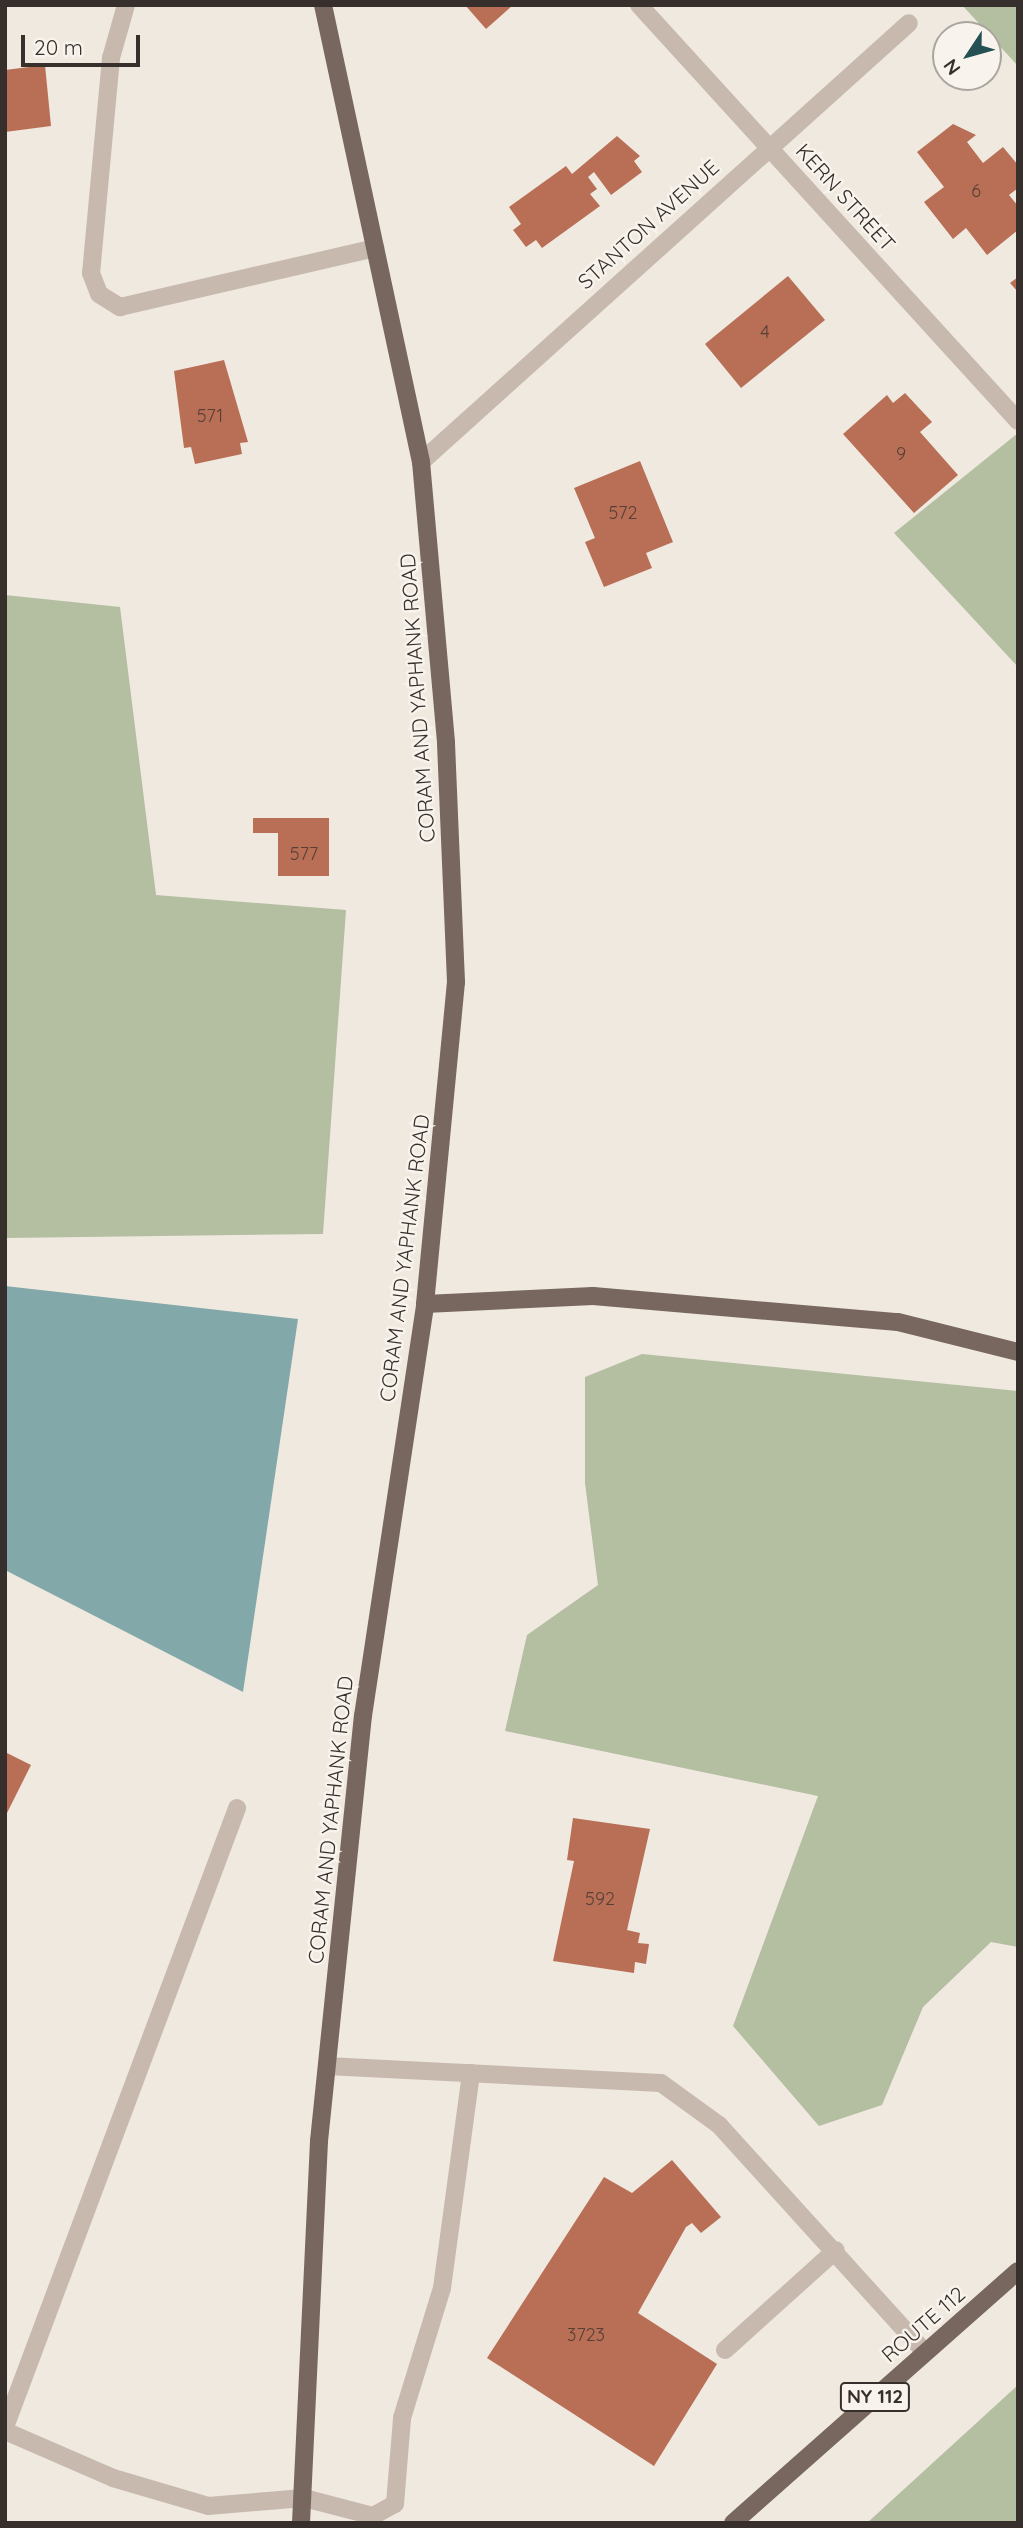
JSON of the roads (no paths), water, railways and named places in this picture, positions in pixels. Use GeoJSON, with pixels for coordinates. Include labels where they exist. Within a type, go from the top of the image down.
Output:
{"type":"FeatureCollection","features":[{"type":"Feature","properties":{"kind":"main road","name":"CORAM AND YAPHANK ROAD"},"geometry":{"type":"LineString","coordinates":[[301,2523],[327,2066],[363,1716],[425,1304],[456,982],[446,742],[421,462],[323,5]]}},
{"type":"Feature","properties":{"kind":"main road"},"geometry":{"type":"LineString","coordinates":[[425,1304],[593,1296],[898,1322],[1018,1352]]}},
{"type":"Feature","properties":{"kind":"main road","name":"ROUTE 112"},"geometry":{"type":"LineString","coordinates":[[733,2523],[1018,2271]]}},
{"type":"Feature","properties":{"kind":"street"},"geometry":{"type":"LineString","coordinates":[[126,5],[111,58],[91,274],[99,295],[120,307],[375,248]]}},
{"type":"Feature","properties":{"kind":"street","name":"KERN STREET"},"geometry":{"type":"LineString","coordinates":[[639,5],[1018,421]]}},
{"type":"Feature","properties":{"kind":"street","name":"STANTON AVENUE"},"geometry":{"type":"LineString","coordinates":[[421,462],[769,145],[909,23]]}},
{"type":"Feature","properties":{"kind":"street"},"geometry":{"type":"LineString","coordinates":[[237,1808],[5,2429],[102,2474],[208,2506],[304,2498],[373,2515],[395,2504],[402,2417],[442,2288],[471,2073]]}},
{"type":"Feature","properties":{"kind":"street"},"geometry":{"type":"LineString","coordinates":[[327,2066],[661,2083],[719,2125],[836,2250],[925,2352]]}},
{"type":"Feature","properties":{"kind":"street"},"geometry":{"type":"LineString","coordinates":[[725,2350],[836,2250]]}},
{"type":"Feature","properties":{"kind":"water"},"geometry":{"type":"Polygon","coordinates":[[[5,1286],[298,1319],[243,1692],[5,1570],[5,1286]]]}}]}
